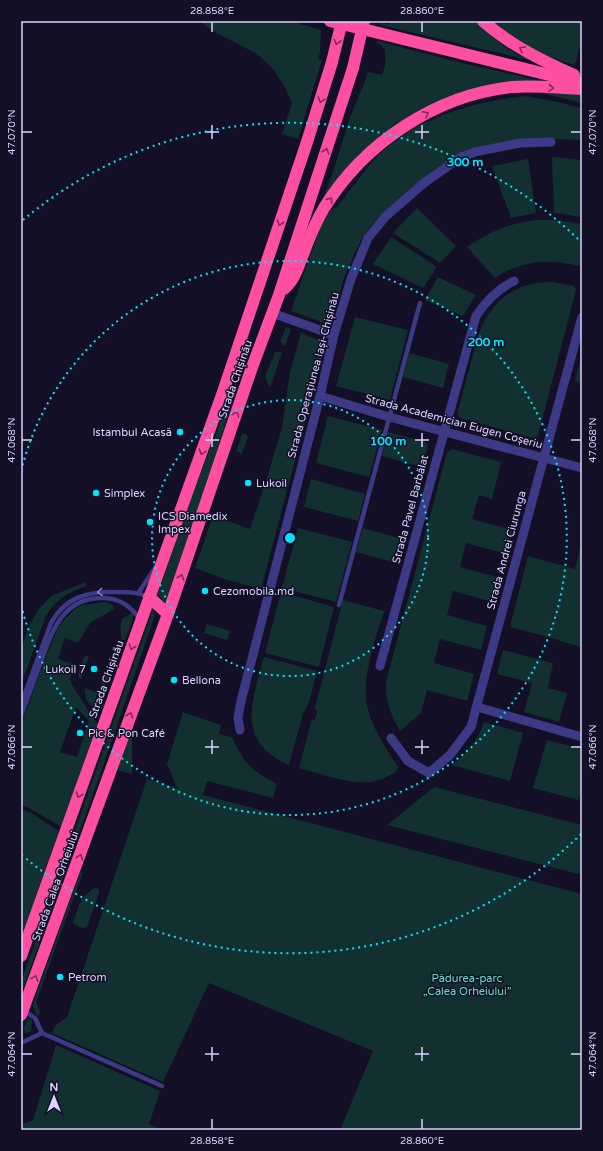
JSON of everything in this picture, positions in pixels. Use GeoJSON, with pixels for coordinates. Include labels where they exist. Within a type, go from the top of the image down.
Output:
{"type":"FeatureCollection","features":[{"type":"Feature","properties":{"kind":"highway"},"geometry":{"type":"LineString","coordinates":[[330,21],[582,83]]}},
{"type":"Feature","properties":{"kind":"highway","name":"Strada Chișinău"},"geometry":{"type":"LineString","coordinates":[[92,759],[141,621],[144,594],[165,554],[223,392],[307,142],[332,62],[342,21]]}},
{"type":"Feature","properties":{"kind":"highway","name":"Strada Chișinău"},"geometry":{"type":"LineString","coordinates":[[112,765],[168,614],[251,370],[279,295],[353,68],[364,21]]}},
{"type":"Feature","properties":{"kind":"highway"},"geometry":{"type":"LineString","coordinates":[[483,21],[505,39],[518,47],[540,59],[582,78]]}},
{"type":"Feature","properties":{"kind":"highway"},"geometry":{"type":"LineString","coordinates":[[279,295],[294,278],[309,239],[324,209],[338,188],[354,168],[377,147],[407,124],[436,108],[466,96],[490,91],[512,87],[582,88]]}},
{"type":"Feature","properties":{"kind":"highway"},"geometry":{"type":"LineString","coordinates":[[144,594],[168,614]]}},
{"type":"Feature","properties":{"kind":"highway","name":"Strada Calea Orheiului"},"geometry":{"type":"LineString","coordinates":[[21,956],[92,759]]}},
{"type":"Feature","properties":{"kind":"highway","name":"Strada Calea Orheiului"},"geometry":{"type":"LineString","coordinates":[[22,1012],[112,765]]}},
{"type":"Feature","properties":{"kind":"street","name":"Strada Operațiunea Iași-Chișinău"},"geometry":{"type":"LineString","coordinates":[[240,730],[238,718],[241,701],[320,396],[334,335],[351,279],[368,238],[386,216],[424,183],[461,158],[475,152],[520,143],[551,142]]}},
{"type":"Feature","properties":{"kind":"street","name":"Strada Pavel Barbălat"},"geometry":{"type":"LineString","coordinates":[[380,666],[476,316],[482,306],[502,287],[514,281]]}},
{"type":"Feature","properties":{"kind":"street"},"geometry":{"type":"LineString","coordinates":[[272,313],[334,335]]}},
{"type":"Feature","properties":{"kind":"street","name":"Strada Andrei Ciurunga"},"geometry":{"type":"LineString","coordinates":[[391,738],[408,761],[429,773],[450,755],[471,727],[582,317]]}},
{"type":"Feature","properties":{"kind":"street","name":"Strada Academician Eugen Coșeriu"},"geometry":{"type":"LineString","coordinates":[[320,396],[389,417],[582,468]]}},
{"type":"Feature","properties":{"kind":"street"},"geometry":{"type":"LineString","coordinates":[[477,707],[582,737]]}},
{"type":"Feature","properties":{"kind":"lane"},"geometry":{"type":"LineString","coordinates":[[339,605],[420,303]]}},
{"type":"Feature","properties":{"kind":"lane"},"geometry":{"type":"LineString","coordinates":[[21,704],[48,629],[54,617],[62,608],[75,598],[86,594],[110,591],[144,594]]}},
{"type":"Feature","properties":{"kind":"lane"},"geometry":{"type":"LineString","coordinates":[[21,716],[52,633],[60,619],[71,608],[90,599],[108,599],[127,605],[135,612],[141,621]]}},
{"type":"Feature","properties":{"kind":"lane"},"geometry":{"type":"LineString","coordinates":[[22,1012],[35,1018],[42,1032],[162,1086]]}},
{"type":"Feature","properties":{"kind":"lane"},"geometry":{"type":"LineString","coordinates":[[21,1043],[42,1032]]}},
{"type":"Feature","properties":{"kind":"green space"},"geometry":{"type":"Polygon","coordinates":[[[199,21],[290,21],[321,30],[320,52],[318,59],[322,60],[298,139],[282,134],[292,103],[286,89],[273,69],[257,54],[211,30],[199,21]]]}},
{"type":"Feature","properties":{"kind":"green space"},"geometry":{"type":"Polygon","coordinates":[[[395,21],[475,21],[507,48],[529,60],[380,25],[381,23],[388,24],[395,21]]]}},
{"type":"Feature","properties":{"kind":"green space"},"geometry":{"type":"Polygon","coordinates":[[[492,21],[582,21],[582,38],[575,65],[531,48],[492,21]]]}},
{"type":"Feature","properties":{"kind":"green space"},"geometry":{"type":"Polygon","coordinates":[[[377,41],[466,64],[542,81],[475,89],[439,101],[397,123],[356,157],[320,205],[333,172],[351,115],[368,72],[382,75],[385,66],[385,50],[381,45],[376,43],[377,41]]]}},
{"type":"Feature","properties":{"kind":"green space"},"geometry":{"type":"Polygon","coordinates":[[[533,91],[582,95],[582,103],[533,91]]]}},
{"type":"Feature","properties":{"kind":"green space"},"geometry":{"type":"Polygon","coordinates":[[[526,96],[582,108],[582,140],[523,140],[466,150],[445,164],[405,196],[371,226],[361,240],[345,275],[330,325],[291,311],[320,228],[330,211],[337,207],[372,162],[388,147],[405,134],[443,115],[484,103],[526,96]]]}},
{"type":"Feature","properties":{"kind":"green space"},"geometry":{"type":"Polygon","coordinates":[[[552,157],[582,160],[582,217],[554,213],[552,157]]]}},
{"type":"Feature","properties":{"kind":"green space"},"geometry":{"type":"Polygon","coordinates":[[[528,159],[536,213],[511,218],[492,166],[528,159]]]}},
{"type":"Feature","properties":{"kind":"green space"},"geometry":{"type":"Polygon","coordinates":[[[417,208],[456,246],[440,263],[393,233],[417,208]]]}},
{"type":"Feature","properties":{"kind":"green space"},"geometry":{"type":"Polygon","coordinates":[[[536,220],[557,220],[582,224],[582,265],[579,266],[557,262],[525,264],[505,272],[495,278],[467,247],[500,229],[518,223],[536,220]]]}},
{"type":"Feature","properties":{"kind":"green space"},"geometry":{"type":"Polygon","coordinates":[[[391,237],[437,267],[423,288],[373,264],[391,237]]]}},
{"type":"Feature","properties":{"kind":"green space"},"geometry":{"type":"Polygon","coordinates":[[[438,277],[476,295],[463,316],[425,300],[438,277]]]}},
{"type":"Feature","properties":{"kind":"green space"},"geometry":{"type":"Polygon","coordinates":[[[554,282],[574,286],[576,290],[538,436],[533,438],[460,418],[457,414],[478,336],[483,323],[490,312],[507,295],[517,289],[528,285],[554,282]]]}},
{"type":"Feature","properties":{"kind":"green space"},"geometry":{"type":"Polygon","coordinates":[[[355,317],[408,330],[390,400],[336,386],[355,317]]]}},
{"type":"Feature","properties":{"kind":"green space"},"geometry":{"type":"Polygon","coordinates":[[[286,327],[291,329],[285,346],[280,342],[286,327]]]}},
{"type":"Feature","properties":{"kind":"green space"},"geometry":{"type":"Polygon","coordinates":[[[301,333],[326,343],[261,589],[227,580],[195,568],[214,516],[250,529],[282,427],[290,372],[301,333]]]}},
{"type":"Feature","properties":{"kind":"green space"},"geometry":{"type":"Polygon","coordinates":[[[275,352],[282,352],[270,388],[265,377],[275,352]]]}},
{"type":"Feature","properties":{"kind":"green space"},"geometry":{"type":"Polygon","coordinates":[[[409,353],[449,364],[443,388],[403,377],[409,353]]]}},
{"type":"Feature","properties":{"kind":"green space"},"geometry":{"type":"Polygon","coordinates":[[[582,357],[582,383],[575,381],[582,357]]]}},
{"type":"Feature","properties":{"kind":"green space"},"geometry":{"type":"Polygon","coordinates":[[[240,372],[219,446],[165,603],[158,594],[191,498],[240,372]]]}},
{"type":"Feature","properties":{"kind":"green space"},"geometry":{"type":"Polygon","coordinates":[[[328,416],[382,430],[369,477],[316,463],[328,416]]]}},
{"type":"Feature","properties":{"kind":"green space"},"geometry":{"type":"Polygon","coordinates":[[[388,432],[425,442],[428,446],[422,467],[382,456],[388,432]]]}},
{"type":"Feature","properties":{"kind":"green space"},"geometry":{"type":"Polygon","coordinates":[[[242,434],[246,434],[248,437],[242,454],[236,451],[242,434]]]}},
{"type":"Feature","properties":{"kind":"green space"},"geometry":{"type":"Polygon","coordinates":[[[452,449],[501,462],[492,499],[479,495],[472,519],[512,530],[506,554],[466,543],[460,567],[500,578],[493,602],[453,591],[447,615],[487,626],[481,650],[440,639],[434,663],[474,674],[467,701],[427,690],[421,713],[400,731],[389,708],[386,695],[386,682],[447,452],[452,449]]]}},
{"type":"Feature","properties":{"kind":"green space"},"geometry":{"type":"Polygon","coordinates":[[[311,479],[365,494],[358,521],[304,507],[311,479]]]}},
{"type":"Feature","properties":{"kind":"green space"},"geometry":{"type":"Polygon","coordinates":[[[298,528],[352,542],[336,602],[282,588],[298,528]]]}},
{"type":"Feature","properties":{"kind":"green space"},"geometry":{"type":"Polygon","coordinates":[[[363,528],[403,539],[396,563],[356,552],[363,528]]]}},
{"type":"Feature","properties":{"kind":"green space"},"geometry":{"type":"Polygon","coordinates":[[[582,539],[582,647],[510,627],[528,556],[575,569],[582,539]]]}},
{"type":"Feature","properties":{"kind":"green space"},"geometry":{"type":"Polygon","coordinates":[[[86,582],[86,586],[68,594],[58,601],[46,616],[21,685],[21,649],[29,626],[38,610],[51,596],[86,582]]]}},
{"type":"Feature","properties":{"kind":"green space"},"geometry":{"type":"Polygon","coordinates":[[[281,592],[334,607],[319,667],[265,653],[281,592]]]}},
{"type":"Feature","properties":{"kind":"green space"},"geometry":{"type":"Polygon","coordinates":[[[343,600],[384,611],[367,673],[366,698],[373,725],[398,767],[396,772],[371,782],[353,782],[299,768],[312,719],[315,720],[317,712],[315,707],[343,600]]]}},
{"type":"Feature","properties":{"kind":"green space"},"geometry":{"type":"Polygon","coordinates":[[[105,602],[113,605],[114,609],[90,623],[78,643],[65,638],[58,659],[76,665],[70,678],[72,685],[97,724],[62,827],[21,805],[21,725],[57,630],[62,622],[76,608],[83,605],[105,602]],[[76,707],[60,752],[77,757],[89,721],[76,707]]]}},
{"type":"Feature","properties":{"kind":"green space"},"geometry":{"type":"Polygon","coordinates":[[[153,610],[155,615],[100,775],[21,994],[21,982],[153,610]]]}},
{"type":"Feature","properties":{"kind":"green space"},"geometry":{"type":"Polygon","coordinates":[[[132,613],[134,615],[125,640],[122,640],[120,630],[122,619],[132,613]]]}},
{"type":"Feature","properties":{"kind":"green space"},"geometry":{"type":"Polygon","coordinates":[[[207,624],[230,631],[227,640],[204,633],[207,624]]]}},
{"type":"Feature","properties":{"kind":"green space"},"geometry":{"type":"Polygon","coordinates":[[[503,650],[553,663],[548,688],[567,693],[559,722],[524,712],[532,683],[497,674],[503,650]]]}},
{"type":"Feature","properties":{"kind":"green space"},"geometry":{"type":"Polygon","coordinates":[[[89,656],[81,680],[78,676],[84,657],[89,656]]]}},
{"type":"Feature","properties":{"kind":"green space"},"geometry":{"type":"Polygon","coordinates":[[[264,657],[317,671],[289,765],[272,756],[261,745],[254,732],[252,704],[264,657]]]}},
{"type":"Feature","properties":{"kind":"green space"},"geometry":{"type":"Polygon","coordinates":[[[108,665],[112,672],[111,678],[107,684],[100,687],[108,665]]]}},
{"type":"Feature","properties":{"kind":"green space"},"geometry":{"type":"Polygon","coordinates":[[[85,688],[96,692],[98,688],[99,692],[97,692],[98,695],[96,695],[96,698],[102,700],[103,706],[101,709],[92,706],[88,702],[85,688]]]}},
{"type":"Feature","properties":{"kind":"green space","name":"Pădurea-parc „Calea Orheiului”"},"geometry":{"type":"Polygon","coordinates":[[[183,712],[221,725],[219,734],[232,737],[240,753],[249,765],[261,775],[277,784],[273,798],[207,781],[203,795],[582,894],[582,1130],[340,1130],[373,1051],[209,983],[163,1082],[52,1033],[55,1026],[67,1017],[147,779],[177,788],[167,764],[183,712]]]}},
{"type":"Feature","properties":{"kind":"green space"},"geometry":{"type":"Polygon","coordinates":[[[484,722],[523,733],[510,781],[452,765],[471,746],[479,735],[484,722]]]}},
{"type":"Feature","properties":{"kind":"green space"},"geometry":{"type":"Polygon","coordinates":[[[130,732],[132,736],[132,774],[117,770],[130,732]]]}},
{"type":"Feature","properties":{"kind":"green space"},"geometry":{"type":"Polygon","coordinates":[[[547,740],[582,749],[582,788],[578,800],[533,788],[547,740]]]}},
{"type":"Feature","properties":{"kind":"green space"},"geometry":{"type":"Polygon","coordinates":[[[434,787],[582,825],[582,875],[387,825],[434,787]]]}},
{"type":"Feature","properties":{"kind":"green space"},"geometry":{"type":"Polygon","coordinates":[[[21,809],[31,813],[59,831],[21,938],[21,818],[23,814],[21,813],[21,809]]]}},
{"type":"Feature","properties":{"kind":"green space"},"geometry":{"type":"Polygon","coordinates":[[[81,871],[83,872],[36,1002],[40,1012],[39,1016],[37,1016],[33,1006],[34,1001],[81,871]]]}},
{"type":"Feature","properties":{"kind":"green space"},"geometry":{"type":"Polygon","coordinates":[[[92,889],[99,889],[99,893],[87,927],[79,927],[73,922],[81,900],[92,889]]]}},
{"type":"Feature","properties":{"kind":"green space"},"geometry":{"type":"Polygon","coordinates":[[[28,1018],[32,1020],[31,1031],[27,1033],[23,1030],[28,1018]]]}},
{"type":"Feature","properties":{"kind":"green space"},"geometry":{"type":"Polygon","coordinates":[[[56,1045],[160,1091],[149,1124],[164,1130],[21,1130],[21,1125],[33,1120],[56,1045]]]}},
{"type":"Feature","properties":{"kind":"place","name":"Istambul Acasă"},"geometry":{"type":"Point","coordinates":[180,432]}},
{"type":"Feature","properties":{"kind":"place","name":"Lukoil"},"geometry":{"type":"Point","coordinates":[248,483]}},
{"type":"Feature","properties":{"kind":"place","name":"Simplex"},"geometry":{"type":"Point","coordinates":[96,493]}},
{"type":"Feature","properties":{"kind":"place","name":"ICS Diamedix Impex"},"geometry":{"type":"Point","coordinates":[150,522]}},
{"type":"Feature","properties":{"kind":"place","name":"Cezomobila.md"},"geometry":{"type":"Point","coordinates":[205,591]}},
{"type":"Feature","properties":{"kind":"place","name":"Lukoil 7"},"geometry":{"type":"Point","coordinates":[94,669]}},
{"type":"Feature","properties":{"kind":"place","name":"Bellona"},"geometry":{"type":"Point","coordinates":[174,680]}},
{"type":"Feature","properties":{"kind":"place","name":"Pic & Pon Café"},"geometry":{"type":"Point","coordinates":[80,733]}},
{"type":"Feature","properties":{"kind":"place","name":"Petrom"},"geometry":{"type":"Point","coordinates":[60,977]}}]}
